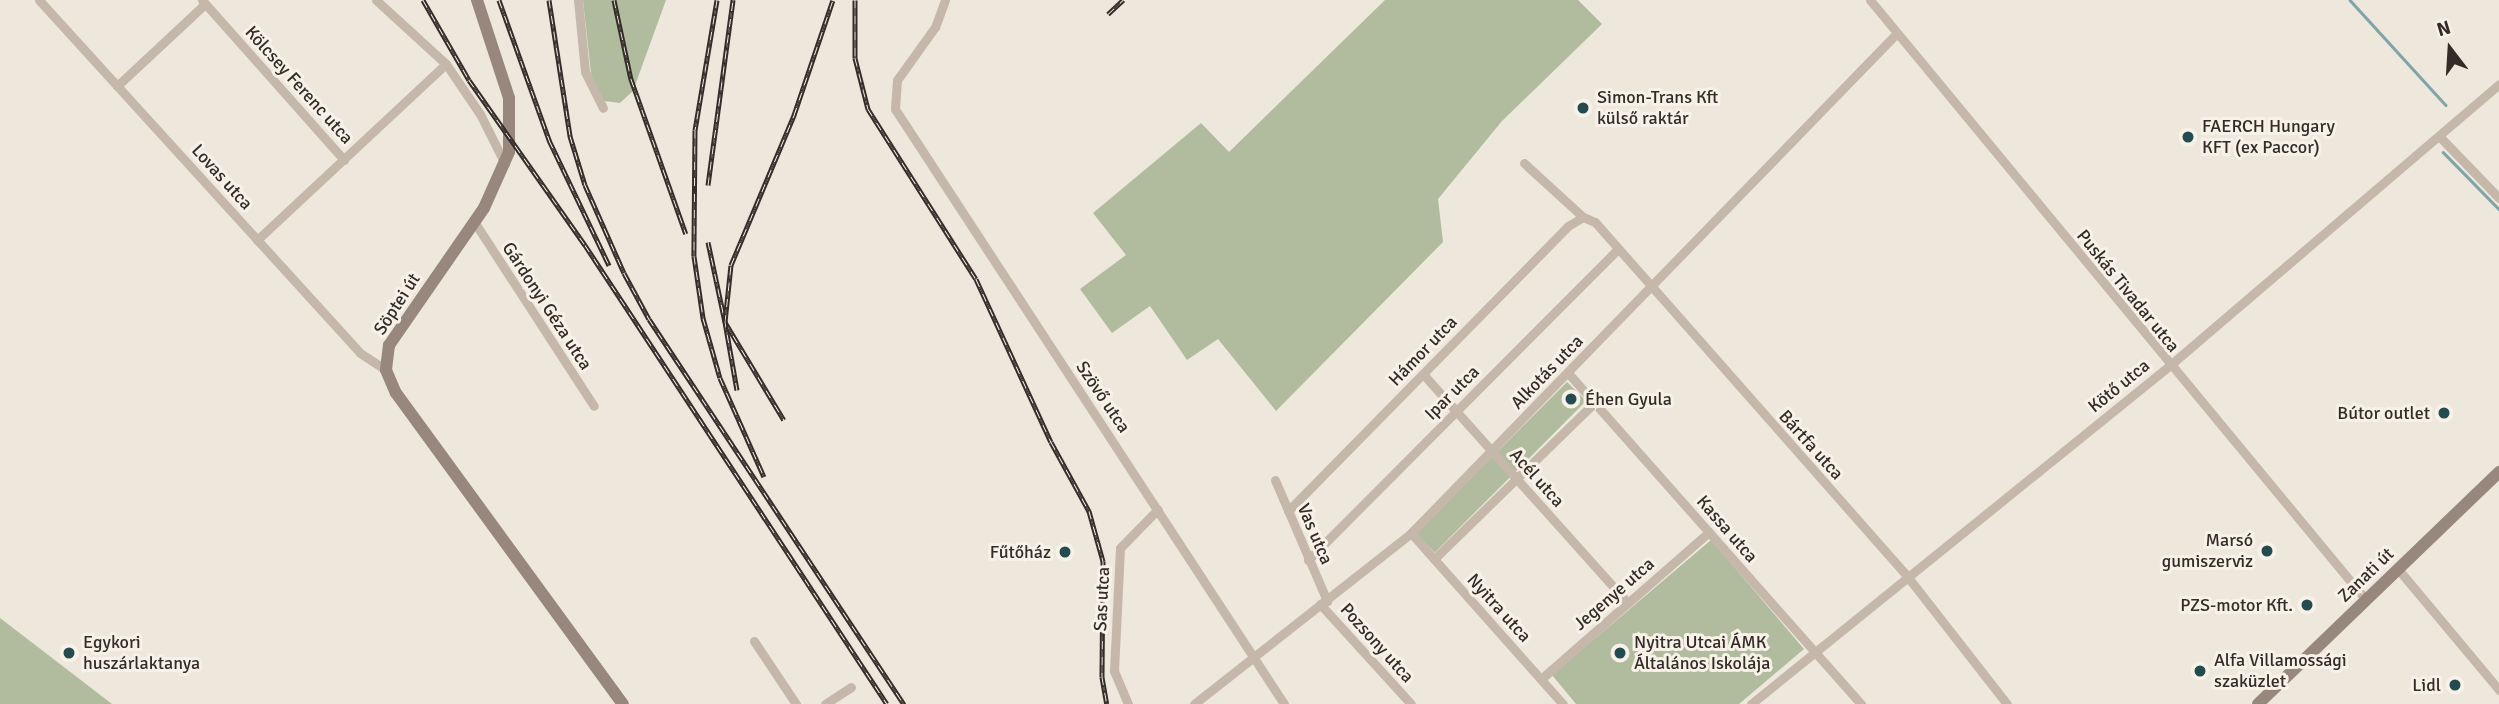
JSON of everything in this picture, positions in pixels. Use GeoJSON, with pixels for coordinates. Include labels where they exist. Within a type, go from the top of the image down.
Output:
{"type":"FeatureCollection","features":[{"type":"Feature","properties":{"kind":"street","name":"Lovas utca"},"geometry":{"type":"LineString","coordinates":[[39,0],[360,353],[386,370]]}},
{"type":"Feature","properties":{"kind":"street"},"geometry":{"type":"LineString","coordinates":[[376,0],[446,64],[480,114],[505,165]]}},
{"type":"Feature","properties":{"kind":"street","name":"Söptei út"},"geometry":{"type":"LineString","coordinates":[[386,370],[385,356],[401,326],[475,223],[505,165],[511,141],[509,98],[477,0]]}},
{"type":"Feature","properties":{"kind":"street"},"geometry":{"type":"LineString","coordinates":[[579,0],[585,72],[603,108]]}},
{"type":"Feature","properties":{"kind":"street","name":"Szövő utca"},"geometry":{"type":"LineString","coordinates":[[945,0],[934,27],[897,80],[895,109],[1284,704]]}},
{"type":"Feature","properties":{"kind":"street","name":"Puskás Tivadar utca"},"geometry":{"type":"LineString","coordinates":[[1870,0],[2169,366],[2366,600]]}},
{"type":"Feature","properties":{"kind":"street"},"geometry":{"type":"LineString","coordinates":[[117,86],[204,2]]}},
{"type":"Feature","properties":{"kind":"street","name":"Kölcsey Ferenc utca"},"geometry":{"type":"LineString","coordinates":[[204,2],[344,160]]}},
{"type":"Feature","properties":{"kind":"street","name":"Alkotás utca"},"geometry":{"type":"LineString","coordinates":[[1194,704],[1411,533],[1569,374],[1649,287],[1897,33]]}},
{"type":"Feature","properties":{"kind":"street"},"geometry":{"type":"LineString","coordinates":[[257,240],[446,64]]}},
{"type":"Feature","properties":{"kind":"street","name":"Kötő utca"},"geometry":{"type":"LineString","coordinates":[[1751,704],[2169,366],[2499,84]]}},
{"type":"Feature","properties":{"kind":"street"},"geometry":{"type":"LineString","coordinates":[[2440,136],[2499,198]]}},
{"type":"Feature","properties":{"kind":"street","name":"Bártfa utca"},"geometry":{"type":"LineString","coordinates":[[1524,163],[1583,217],[1595,222],[1649,287],[1907,576],[2007,704]]}},
{"type":"Feature","properties":{"kind":"street","name":"Hámor utca"},"geometry":{"type":"LineString","coordinates":[[1288,511],[1568,226],[1583,217]]}},
{"type":"Feature","properties":{"kind":"street","name":"Gárdonyi Géza utca"},"geometry":{"type":"LineString","coordinates":[[475,223],[594,406]]}},
{"type":"Feature","properties":{"kind":"street","name":"Ipar utca"},"geometry":{"type":"LineString","coordinates":[[1308,560],[1618,249]]}},
{"type":"Feature","properties":{"kind":"street"},"geometry":{"type":"LineString","coordinates":[[386,370],[396,393],[623,704]]}},
{"type":"Feature","properties":{"kind":"street","name":"Acél utca"},"geometry":{"type":"LineString","coordinates":[[1423,374],[1628,603]]}},
{"type":"Feature","properties":{"kind":"street","name":"Kassa utca"},"geometry":{"type":"LineString","coordinates":[[1569,374],[1596,401],[1861,704]]}},
{"type":"Feature","properties":{"kind":"street"},"geometry":{"type":"LineString","coordinates":[[1434,559],[1596,401]]}},
{"type":"Feature","properties":{"kind":"street","name":"Zanati út"},"geometry":{"type":"LineString","coordinates":[[2258,704],[2499,472]]}},
{"type":"Feature","properties":{"kind":"street","name":"Vas utca"},"geometry":{"type":"LineString","coordinates":[[1275,480],[1323,603]]}},
{"type":"Feature","properties":{"kind":"street","name":"Sas utca"},"geometry":{"type":"LineString","coordinates":[[1128,704],[1114,671],[1121,548],[1158,509]]}},
{"type":"Feature","properties":{"kind":"street","name":"Jegenye utca"},"geometry":{"type":"LineString","coordinates":[[1541,679],[1709,532]]}},
{"type":"Feature","properties":{"kind":"street","name":"Nyitra utca"},"geometry":{"type":"LineString","coordinates":[[1411,533],[1563,704]]}},
{"type":"Feature","properties":{"kind":"street"},"geometry":{"type":"LineString","coordinates":[[2398,569],[2499,690]]}},
{"type":"Feature","properties":{"kind":"street","name":"Pozsony utca"},"geometry":{"type":"LineString","coordinates":[[1323,603],[1411,704]]}},
{"type":"Feature","properties":{"kind":"street"},"geometry":{"type":"LineString","coordinates":[[754,641],[796,704]]}},
{"type":"Feature","properties":{"kind":"street"},"geometry":{"type":"LineString","coordinates":[[825,704],[851,687]]}},
{"type":"Feature","properties":{"kind":"green space"},"geometry":{"type":"Polygon","coordinates":[[[583,0],[666,0],[633,91],[620,103],[604,101],[592,82],[583,0]]]}},
{"type":"Feature","properties":{"kind":"green space"},"geometry":{"type":"Polygon","coordinates":[[[1385,0],[1578,0],[1602,24],[1502,121],[1438,199],[1443,242],[1276,411],[1218,339],[1187,360],[1150,306],[1112,333],[1080,289],[1126,255],[1093,213],[1201,123],[1229,152],[1385,0]]]}},
{"type":"Feature","properties":{"kind":"green space"},"geometry":{"type":"Polygon","coordinates":[[[1567,382],[1586,401],[1435,552],[1416,533],[1567,382]]]}},
{"type":"Feature","properties":{"kind":"green space"},"geometry":{"type":"Polygon","coordinates":[[[1711,540],[1804,649],[1739,704],[1576,704],[1552,675],[1711,540]]]}},
{"type":"Feature","properties":{"kind":"green space"},"geometry":{"type":"Polygon","coordinates":[[[0,618],[112,704],[0,704],[0,618]]]}},
{"type":"Feature","properties":{"kind":"waterway"},"geometry":{"type":"LineString","coordinates":[[2350,0],[2446,105]]}},
{"type":"Feature","properties":{"kind":"waterway"},"geometry":{"type":"LineString","coordinates":[[2443,152],[2499,209]]}},
{"type":"Feature","properties":{"kind":"railway"},"geometry":{"type":"LineString","coordinates":[[423,0],[469,80],[585,245],[887,704]]}},
{"type":"Feature","properties":{"kind":"railway"},"geometry":{"type":"LineString","coordinates":[[499,0],[549,140],[609,265]]}},
{"type":"Feature","properties":{"kind":"railway"},"geometry":{"type":"LineString","coordinates":[[549,0],[570,136],[585,185],[624,273],[649,319],[904,704]]}},
{"type":"Feature","properties":{"kind":"railway"},"geometry":{"type":"LineString","coordinates":[[614,0],[631,79],[686,234]]}},
{"type":"Feature","properties":{"kind":"railway"},"geometry":{"type":"LineString","coordinates":[[717,0],[695,130],[694,256],[703,318],[720,378],[764,477]]}},
{"type":"Feature","properties":{"kind":"railway"},"geometry":{"type":"LineString","coordinates":[[708,185],[733,0]]}},
{"type":"Feature","properties":{"kind":"railway"},"geometry":{"type":"LineString","coordinates":[[737,390],[725,322],[731,265],[794,115],[833,0]]}},
{"type":"Feature","properties":{"kind":"railway"},"geometry":{"type":"LineString","coordinates":[[855,0],[855,58],[868,109],[976,279],[1051,442],[1089,511],[1103,561],[1102,677],[1107,704]]}},
{"type":"Feature","properties":{"kind":"railway"},"geometry":{"type":"LineString","coordinates":[[1108,14],[1123,0]]}},
{"type":"Feature","properties":{"kind":"railway"},"geometry":{"type":"LineString","coordinates":[[708,242],[725,322],[784,420]]}},
{"type":"Feature","properties":{"kind":"place","name":"Simon-Trans Kft külső raktár"},"geometry":{"type":"Point","coordinates":[1583,108]}},
{"type":"Feature","properties":{"kind":"place","name":"FAERCH Hungary KFT (ex Paccor)"},"geometry":{"type":"Point","coordinates":[2188,137]}},
{"type":"Feature","properties":{"kind":"place","name":"Éhen Gyula"},"geometry":{"type":"Point","coordinates":[1571,399]}},
{"type":"Feature","properties":{"kind":"place","name":"Bútor outlet"},"geometry":{"type":"Point","coordinates":[2444,413]}},
{"type":"Feature","properties":{"kind":"place","name":"Marsó gumiszerviz"},"geometry":{"type":"Point","coordinates":[2267,551]}},
{"type":"Feature","properties":{"kind":"place","name":"Fűtőház"},"geometry":{"type":"Point","coordinates":[1065,552]}},
{"type":"Feature","properties":{"kind":"place","name":"PZS-motor Kft."},"geometry":{"type":"Point","coordinates":[2307,605]}},
{"type":"Feature","properties":{"kind":"place","name":"Egykori huszárlaktanya"},"geometry":{"type":"Point","coordinates":[69,653]}},
{"type":"Feature","properties":{"kind":"place","name":"Nyitra Utcai ÁMK Általános Iskolája"},"geometry":{"type":"Point","coordinates":[1620,653]}},
{"type":"Feature","properties":{"kind":"place","name":"Alfa Villamossági szaküzlet"},"geometry":{"type":"Point","coordinates":[2200,671]}},
{"type":"Feature","properties":{"kind":"place","name":"Lidl"},"geometry":{"type":"Point","coordinates":[2455,685]}}]}
